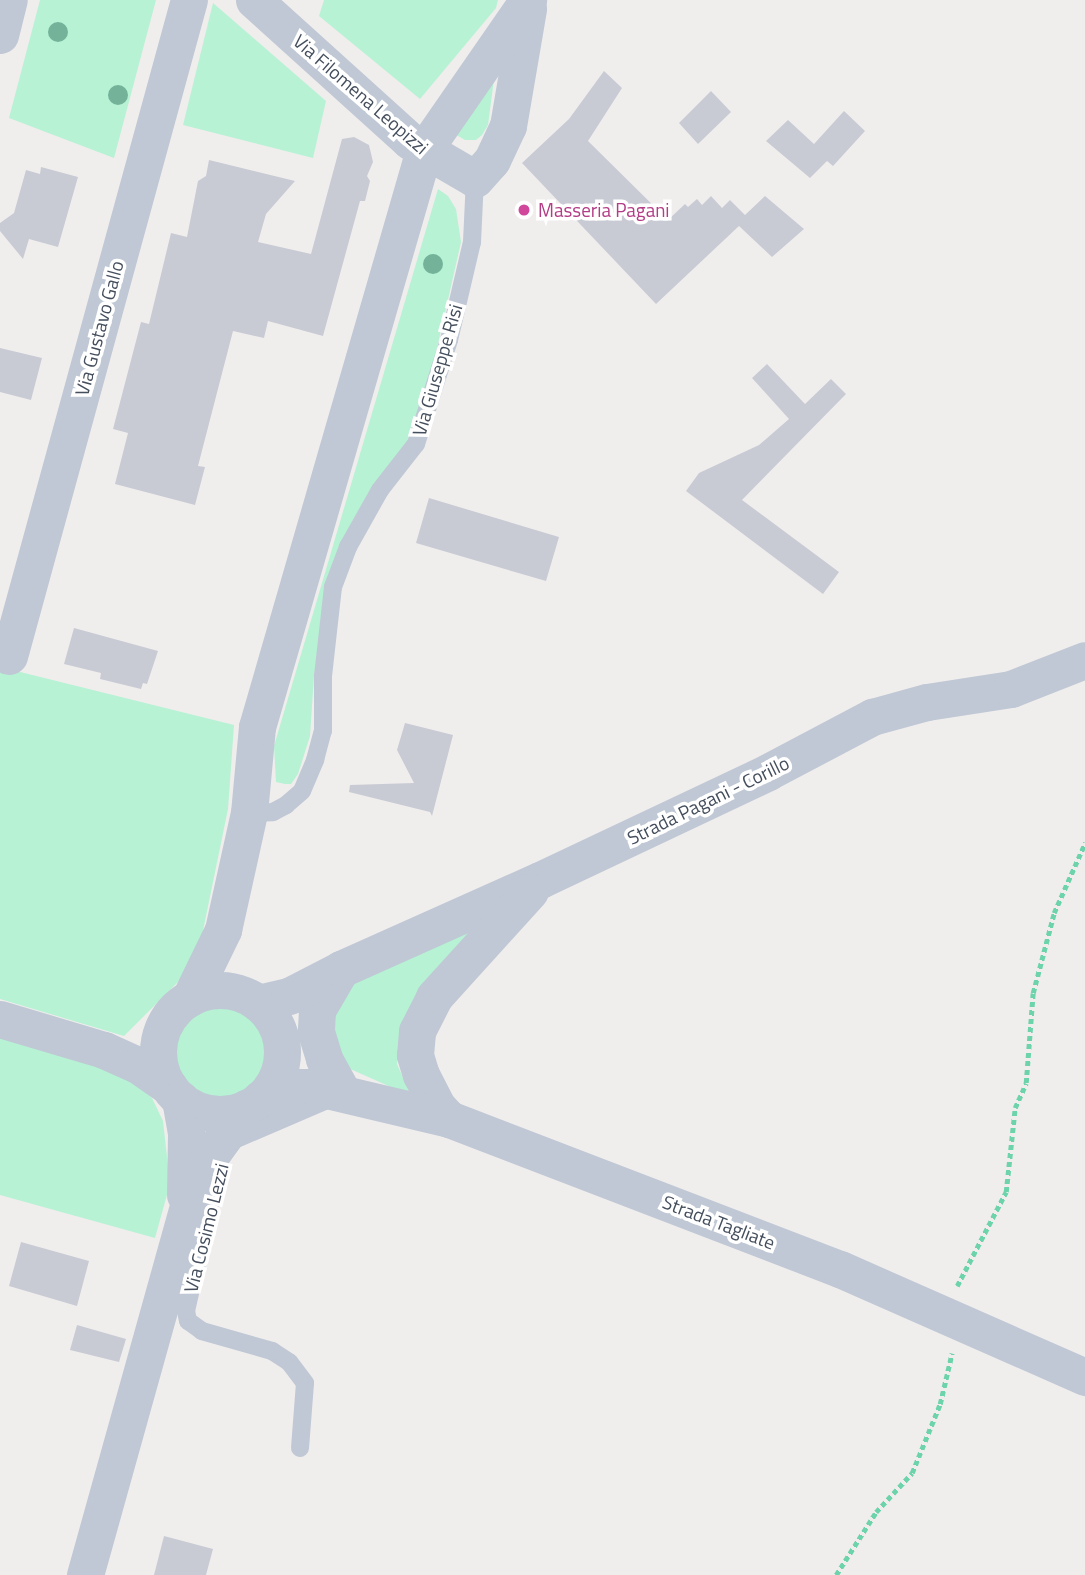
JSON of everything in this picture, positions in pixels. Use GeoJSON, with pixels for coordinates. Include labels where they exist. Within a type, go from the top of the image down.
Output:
{"type":"FeatureCollection","features":[{"type":"Feature","properties":{"kind":"street"},"geometry":{"type":"LineString","coordinates":[[0,35],[9,0]]}},
{"type":"Feature","properties":{"kind":"street","name":"Via Gustavo Gallo"},"geometry":{"type":"LineString","coordinates":[[9,656],[189,0]]}},
{"type":"Feature","properties":{"kind":"street","name":"Via Filomena Leopizzi"},"geometry":{"type":"LineString","coordinates":[[254,0],[424,150],[475,179]]}},
{"type":"Feature","properties":{"kind":"street"},"geometry":{"type":"LineString","coordinates":[[174,1093],[162,1073],[159,1041],[165,1023],[175,1009],[190,998],[215,951],[229,909],[249,813],[256,732],[424,150],[529,0]]}},
{"type":"Feature","properties":{"kind":"street"},"geometry":{"type":"LineString","coordinates":[[475,179],[492,160],[508,126],[529,0]]}},
{"type":"Feature","properties":{"kind":"street","name":"Strada Pagani - Corillo"},"geometry":{"type":"LineString","coordinates":[[190,998],[208,991],[228,990],[253,1000],[289,996],[341,969],[540,880],[768,772],[872,717],[927,702],[1011,689],[1085,660]]}},
{"type":"Feature","properties":{"kind":"street"},"geometry":{"type":"LineString","coordinates":[[450,1119],[437,1106],[421,1075],[415,1055],[417,1031],[434,997],[540,880]]}},
{"type":"Feature","properties":{"kind":"street"},"geometry":{"type":"LineString","coordinates":[[229,909],[231,950],[253,1000],[271,1016],[279,1032],[282,1050]]}},
{"type":"Feature","properties":{"kind":"street"},"geometry":{"type":"LineString","coordinates":[[341,969],[317,1010],[316,1032],[324,1059],[343,1093]]}},
{"type":"Feature","properties":{"kind":"street","name":"Strada Pagani - Corillo"},"geometry":{"type":"LineString","coordinates":[[254,1103],[273,1084],[280,1068],[282,1050],[302,1002],[341,969]]}},
{"type":"Feature","properties":{"kind":"street"},"geometry":{"type":"LineString","coordinates":[[0,1019],[104,1051],[138,1065],[194,1108],[212,1113],[229,1113],[254,1103]]}},
{"type":"Feature","properties":{"kind":"street"},"geometry":{"type":"LineString","coordinates":[[104,1051],[159,1041]]}},
{"type":"Feature","properties":{"kind":"street","name":"Strada Tagliate"},"geometry":{"type":"LineString","coordinates":[[254,1103],[288,1087],[313,1087],[450,1119],[840,1269],[1085,1377]]}},
{"type":"Feature","properties":{"kind":"street","name":"Via Cosimo Lezzi"},"geometry":{"type":"LineString","coordinates":[[174,1093],[187,1171],[183,1221]]}},
{"type":"Feature","properties":{"kind":"street","name":"Via Cosimo Lezzi"},"geometry":{"type":"LineString","coordinates":[[85,1575],[183,1221],[208,1157],[254,1103]]}},
{"type":"Feature","properties":{"kind":"lane","name":"Via Giuseppe Risi"},"geometry":{"type":"LineString","coordinates":[[249,813],[273,812],[286,805],[302,790],[315,760],[323,731],[325,658],[335,578],[348,547],[380,490],[416,444],[421,431],[449,340],[472,242],[475,179]]}},
{"type":"Feature","properties":{"kind":"lane","name":"Via Cosimo Lezzi"},"geometry":{"type":"LineString","coordinates":[[300,1448],[304,1383],[289,1362],[271,1351],[202,1331],[188,1321],[186,1311],[220,1160],[234,1140],[343,1093]]}},
{"type":"Feature","properties":{"kind":"path"},"geometry":{"type":"LineString","coordinates":[[836,1575],[876,1512],[912,1473],[929,1438],[952,1356],[954,1292],[1006,1192],[1015,1108],[1026,1083],[1033,993],[1054,913],[1085,843]]}},
{"type":"Feature","properties":{"kind":"green space"},"geometry":{"type":"Polygon","coordinates":[[[40,0],[156,0],[114,158],[9,118],[40,0]]]}},
{"type":"Feature","properties":{"kind":"green space"},"geometry":{"type":"Polygon","coordinates":[[[324,0],[498,0],[496,8],[420,99],[319,16],[324,0]]]}},
{"type":"Feature","properties":{"kind":"green space"},"geometry":{"type":"Polygon","coordinates":[[[213,3],[326,101],[313,158],[183,125],[213,3]]]}},
{"type":"Feature","properties":{"kind":"green space"},"geometry":{"type":"Polygon","coordinates":[[[494,79],[488,125],[482,135],[476,140],[465,140],[453,133],[494,79]]]}},
{"type":"Feature","properties":{"kind":"green space"},"geometry":{"type":"Polygon","coordinates":[[[438,189],[448,196],[456,209],[461,242],[426,397],[406,444],[353,520],[336,558],[314,676],[310,736],[298,774],[291,784],[276,782],[274,746],[438,189]]]}},
{"type":"Feature","properties":{"kind":"green space"},"geometry":{"type":"Polygon","coordinates":[[[0,667],[234,725],[228,809],[198,955],[188,972],[124,1036],[0,999],[0,667]]]}},
{"type":"Feature","properties":{"kind":"green space"},"geometry":{"type":"Polygon","coordinates":[[[482,923],[402,1027],[397,1064],[411,1096],[348,1068],[330,1032],[343,987],[482,923]]]}},
{"type":"Feature","properties":{"kind":"green space"},"geometry":{"type":"Polygon","coordinates":[[[221,1005],[239,1009],[253,1019],[263,1033],[267,1051],[263,1069],[253,1083],[239,1093],[221,1097],[203,1093],[189,1083],[179,1069],[175,1051],[179,1033],[189,1019],[203,1009],[221,1005]]]}},
{"type":"Feature","properties":{"kind":"green space"},"geometry":{"type":"Polygon","coordinates":[[[0,1034],[119,1067],[152,1098],[163,1121],[170,1184],[155,1238],[0,1195],[0,1034]]]}},
{"type":"Feature","properties":{"kind":"building"},"geometry":{"type":"Polygon","coordinates":[[[604,71],[622,88],[588,141],[668,220],[685,204],[688,207],[697,199],[702,205],[711,196],[722,208],[730,200],[745,215],[765,196],[804,229],[772,257],[739,226],[656,304],[522,163],[569,119],[604,71]]]}},
{"type":"Feature","properties":{"kind":"building"},"geometry":{"type":"Polygon","coordinates":[[[711,91],[731,112],[698,144],[679,123],[711,91]]]}},
{"type":"Feature","properties":{"kind":"building"},"geometry":{"type":"Polygon","coordinates":[[[844,111],[865,131],[833,166],[827,161],[810,178],[766,141],[788,120],[814,144],[844,111]]]}},
{"type":"Feature","properties":{"kind":"building"},"geometry":{"type":"Polygon","coordinates":[[[354,137],[369,145],[373,162],[367,176],[370,181],[365,201],[360,201],[323,336],[268,321],[264,338],[233,331],[198,466],[205,467],[195,505],[115,484],[128,433],[113,429],[141,322],[149,324],[171,233],[187,237],[198,181],[206,176],[209,160],[295,181],[266,214],[258,242],[311,254],[342,139],[354,137]]]}},
{"type":"Feature","properties":{"kind":"building"},"geometry":{"type":"Polygon","coordinates":[[[41,167],[78,177],[58,247],[29,239],[23,259],[0,231],[0,223],[14,213],[26,170],[40,174],[41,167]]]}},
{"type":"Feature","properties":{"kind":"building"},"geometry":{"type":"Polygon","coordinates":[[[0,348],[42,358],[31,400],[0,392],[0,348]]]}},
{"type":"Feature","properties":{"kind":"building"},"geometry":{"type":"Polygon","coordinates":[[[767,364],[805,404],[831,379],[846,394],[742,500],[839,572],[823,594],[686,491],[699,473],[759,445],[789,419],[752,378],[767,364]]]}},
{"type":"Feature","properties":{"kind":"building"},"geometry":{"type":"Polygon","coordinates":[[[429,498],[559,537],[546,581],[416,543],[429,498]]]}},
{"type":"Feature","properties":{"kind":"building"},"geometry":{"type":"Polygon","coordinates":[[[74,628],[158,651],[147,684],[143,683],[141,689],[100,679],[101,673],[64,664],[74,628]]]}},
{"type":"Feature","properties":{"kind":"building"},"geometry":{"type":"Polygon","coordinates":[[[405,723],[453,735],[432,816],[430,812],[349,792],[350,785],[414,783],[397,750],[405,723]]]}},
{"type":"Feature","properties":{"kind":"building"},"geometry":{"type":"Polygon","coordinates":[[[21,1242],[89,1261],[77,1306],[9,1286],[21,1242]]]}},
{"type":"Feature","properties":{"kind":"building"},"geometry":{"type":"Polygon","coordinates":[[[77,1325],[126,1339],[119,1362],[70,1350],[77,1325]]]}},
{"type":"Feature","properties":{"kind":"building"},"geometry":{"type":"Polygon","coordinates":[[[164,1536],[213,1549],[206,1575],[154,1575],[164,1536]]]}},
{"type":"Feature","properties":{"kind":"place","name":"Masseria Pagani"},"geometry":{"type":"Point","coordinates":[524,210]}}]}
